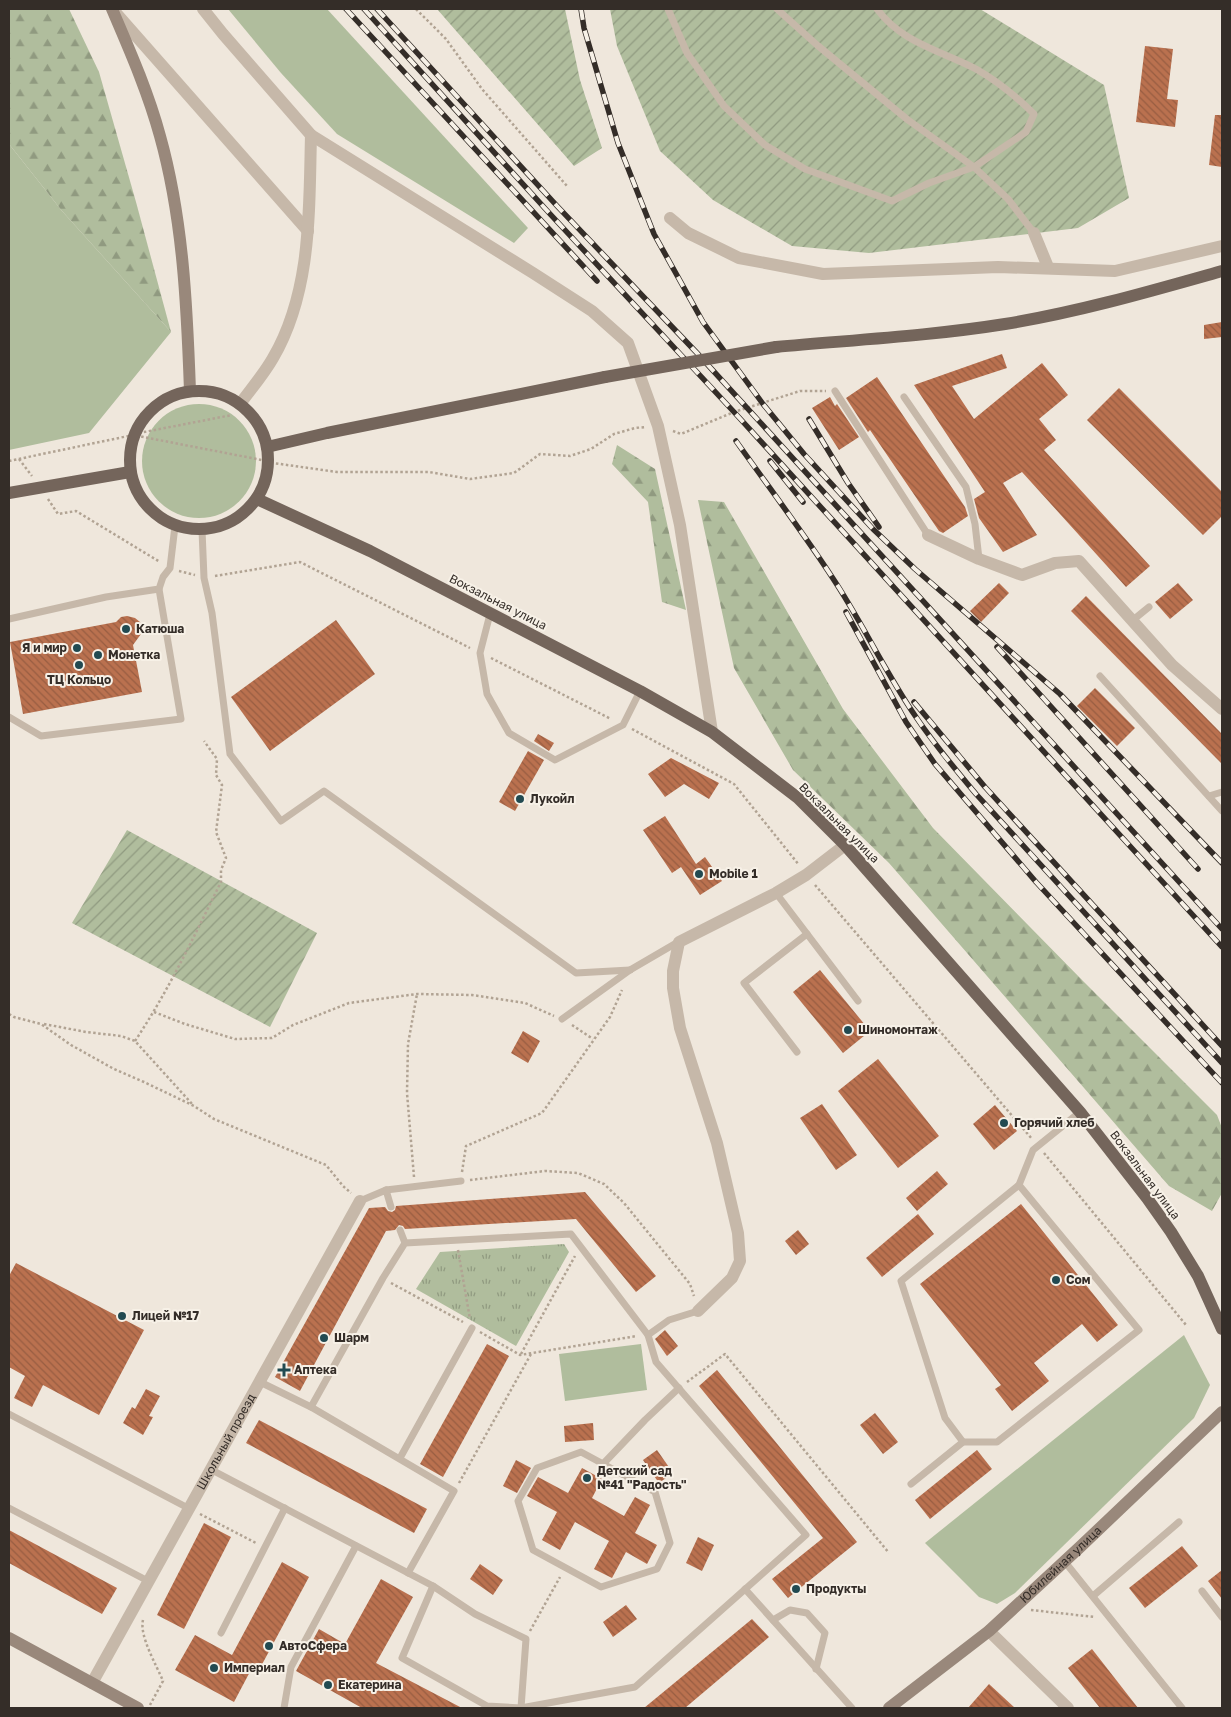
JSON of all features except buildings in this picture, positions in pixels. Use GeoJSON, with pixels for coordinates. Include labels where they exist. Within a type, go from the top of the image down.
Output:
{"type":"FeatureCollection","features":[{"type":"Feature","properties":{"kind":"main road"},"geometry":{"type":"LineString","coordinates":[[267,447],[605,377],[776,347],[1005,324],[1084,308],[1222,271]]}},
{"type":"Feature","properties":{"kind":"main road"},"geometry":{"type":"LineString","coordinates":[[190,391],[211,392],[238,409],[260,428],[267,447],[265,482],[256,500],[246,512],[225,525],[202,530],[175,526],[160,518],[141,500],[130,472],[133,435],[138,426],[157,404],[190,391]]}},
{"type":"Feature","properties":{"kind":"main road"},"geometry":{"type":"LineString","coordinates":[[9,493],[130,472]]}},
{"type":"Feature","properties":{"kind":"main road","name":"Вокзальная улица"},"geometry":{"type":"LineString","coordinates":[[256,500],[370,551],[640,691],[712,732],[798,798],[845,845],[1080,1112],[1171,1232],[1219,1312],[1222,1329]]}},
{"type":"Feature","properties":{"kind":"street"},"geometry":{"type":"LineString","coordinates":[[112,9],[308,231]]}},
{"type":"Feature","properties":{"kind":"street"},"geometry":{"type":"LineString","coordinates":[[112,9],[148,94],[161,137],[174,194],[188,328],[190,391]]}},
{"type":"Feature","properties":{"kind":"street"},"geometry":{"type":"LineString","coordinates":[[203,9],[311,135],[592,311],[628,343],[658,426],[680,525],[712,732]]}},
{"type":"Feature","properties":{"kind":"street"},"geometry":{"type":"LineString","coordinates":[[238,409],[273,358],[289,325],[300,288],[308,231],[311,135]]}},
{"type":"Feature","properties":{"kind":"street"},"geometry":{"type":"LineString","coordinates":[[670,218],[688,233],[738,258],[823,274],[998,267],[1115,270],[1222,246]]}},
{"type":"Feature","properties":{"kind":"street"},"geometry":{"type":"LineString","coordinates":[[1034,233],[1048,267]]}},
{"type":"Feature","properties":{"kind":"street"},"geometry":{"type":"LineString","coordinates":[[928,535],[979,559],[1022,575],[1056,563],[1079,561],[1172,665],[1222,709]]}},
{"type":"Feature","properties":{"kind":"street"},"geometry":{"type":"LineString","coordinates":[[698,1311],[732,1278],[740,1261],[738,1233],[718,1144],[680,1028],[673,980],[679,942],[776,893],[806,875],[845,845]]}},
{"type":"Feature","properties":{"kind":"street","name":"Школьный проезд"},"geometry":{"type":"LineString","coordinates":[[92,1683],[360,1200]]}},
{"type":"Feature","properties":{"kind":"street","name":"Юбилейная улица"},"geometry":{"type":"LineString","coordinates":[[889,1708],[989,1631],[1065,1562],[1222,1412]]}},
{"type":"Feature","properties":{"kind":"street"},"geometry":{"type":"LineString","coordinates":[[989,1631],[1068,1708]]}},
{"type":"Feature","properties":{"kind":"street"},"geometry":{"type":"LineString","coordinates":[[9,1638],[138,1708]]}},
{"type":"Feature","properties":{"kind":"lane"},"geometry":{"type":"LineString","coordinates":[[668,9],[687,53],[724,106],[765,145],[805,169],[892,201],[974,167],[1026,132],[1034,114],[1017,97],[977,70],[916,43],[887,23],[876,9]]}},
{"type":"Feature","properties":{"kind":"lane"},"geometry":{"type":"LineString","coordinates":[[777,9],[817,45],[908,120],[974,167],[1008,199],[1034,233]]}},
{"type":"Feature","properties":{"kind":"lane"},"geometry":{"type":"LineString","coordinates":[[835,391],[928,535]]}},
{"type":"Feature","properties":{"kind":"lane"},"geometry":{"type":"LineString","coordinates":[[904,397],[966,487],[975,524],[979,559]]}},
{"type":"Feature","properties":{"kind":"lane"},"geometry":{"type":"LineString","coordinates":[[9,717],[41,736],[181,719],[159,589],[162,577],[170,568],[175,526]]}},
{"type":"Feature","properties":{"kind":"lane"},"geometry":{"type":"LineString","coordinates":[[202,530],[204,578],[212,614],[230,754],[281,820],[324,791],[576,973],[630,970]]}},
{"type":"Feature","properties":{"kind":"lane"},"geometry":{"type":"LineString","coordinates":[[9,619],[106,597],[159,589]]}},
{"type":"Feature","properties":{"kind":"lane"},"geometry":{"type":"LineString","coordinates":[[1132,620],[1149,607]]}},
{"type":"Feature","properties":{"kind":"lane"},"geometry":{"type":"LineString","coordinates":[[490,614],[480,653],[487,694],[509,734],[555,760],[623,725],[640,691]]}},
{"type":"Feature","properties":{"kind":"lane"},"geometry":{"type":"LineString","coordinates":[[1100,676],[1222,811]]}},
{"type":"Feature","properties":{"kind":"lane"},"geometry":{"type":"LineString","coordinates":[[1209,796],[1222,792]]}},
{"type":"Feature","properties":{"kind":"lane"},"geometry":{"type":"LineString","coordinates":[[776,893],[858,1001]]}},
{"type":"Feature","properties":{"kind":"lane"},"geometry":{"type":"LineString","coordinates":[[798,1052],[744,983],[807,934]]}},
{"type":"Feature","properties":{"kind":"lane"},"geometry":{"type":"LineString","coordinates":[[562,1019],[630,970],[679,942]]}},
{"type":"Feature","properties":{"kind":"lane"},"geometry":{"type":"LineString","coordinates":[[963,1442],[945,1418],[901,1282],[1019,1185],[1033,1150],[1080,1112]]}},
{"type":"Feature","properties":{"kind":"lane"},"geometry":{"type":"LineString","coordinates":[[360,1200],[386,1190],[461,1181]]}},
{"type":"Feature","properties":{"kind":"lane"},"geometry":{"type":"LineString","coordinates":[[911,1484],[963,1442],[997,1442],[1139,1330],[1019,1185]]}},
{"type":"Feature","properties":{"kind":"lane"},"geometry":{"type":"LineString","coordinates":[[386,1190],[391,1207]]}},
{"type":"Feature","properties":{"kind":"lane"},"geometry":{"type":"LineString","coordinates":[[400,1230],[405,1243]]}},
{"type":"Feature","properties":{"kind":"lane"},"geometry":{"type":"LineString","coordinates":[[405,1243],[571,1234],[648,1335],[656,1362],[806,1535],[634,1687],[521,1708],[488,1706],[402,1658],[433,1586]]}},
{"type":"Feature","properties":{"kind":"lane"},"geometry":{"type":"LineString","coordinates":[[311,1407],[383,1278],[405,1243]]}},
{"type":"Feature","properties":{"kind":"lane"},"geometry":{"type":"LineString","coordinates":[[648,1335],[669,1320],[698,1311]]}},
{"type":"Feature","properties":{"kind":"lane"},"geometry":{"type":"LineString","coordinates":[[400,1458],[472,1328]]}},
{"type":"Feature","properties":{"kind":"lane"},"geometry":{"type":"LineString","coordinates":[[260,1382],[311,1407],[454,1491],[408,1573]]}},
{"type":"Feature","properties":{"kind":"lane"},"geometry":{"type":"LineString","coordinates":[[603,1464],[679,1388]]}},
{"type":"Feature","properties":{"kind":"lane"},"geometry":{"type":"LineString","coordinates":[[9,1414],[188,1508]]}},
{"type":"Feature","properties":{"kind":"lane"},"geometry":{"type":"LineString","coordinates":[[580,1452],[603,1464],[655,1492],[670,1543],[657,1570],[601,1588],[533,1550],[518,1501],[537,1468],[580,1452]]}},
{"type":"Feature","properties":{"kind":"lane"},"geometry":{"type":"LineString","coordinates":[[210,1469],[433,1586],[475,1614],[526,1639],[521,1708]]}},
{"type":"Feature","properties":{"kind":"lane"},"geometry":{"type":"LineString","coordinates":[[9,1508],[148,1582]]}},
{"type":"Feature","properties":{"kind":"lane"},"geometry":{"type":"LineString","coordinates":[[221,1633],[285,1508]]}},
{"type":"Feature","properties":{"kind":"lane"},"geometry":{"type":"LineString","coordinates":[[1092,1596],[1178,1522]]}},
{"type":"Feature","properties":{"kind":"lane"},"geometry":{"type":"LineString","coordinates":[[284,1708],[291,1667],[356,1546]]}},
{"type":"Feature","properties":{"kind":"lane"},"geometry":{"type":"LineString","coordinates":[[1065,1562],[1182,1708]]}},
{"type":"Feature","properties":{"kind":"lane"},"geometry":{"type":"LineString","coordinates":[[745,1589],[852,1708]]}},
{"type":"Feature","properties":{"kind":"lane"},"geometry":{"type":"LineString","coordinates":[[1202,1591],[1222,1617]]}},
{"type":"Feature","properties":{"kind":"lane"},"geometry":{"type":"LineString","coordinates":[[773,1620],[790,1610],[807,1613],[825,1634],[816,1669]]}},
{"type":"Feature","properties":{"kind":"path"},"geometry":{"type":"LineString","coordinates":[[416,9],[446,39],[482,89],[567,186]]}},
{"type":"Feature","properties":{"kind":"path"},"geometry":{"type":"LineString","coordinates":[[265,462],[337,472],[429,472],[470,479],[514,473],[540,454],[570,456],[591,448],[614,434],[635,428],[658,426],[681,434],[734,412],[800,391],[835,391]]}},
{"type":"Feature","properties":{"kind":"path"},"geometry":{"type":"LineString","coordinates":[[133,435],[238,409]]}},
{"type":"Feature","properties":{"kind":"path"},"geometry":{"type":"LineString","coordinates":[[19,459],[58,514],[76,511],[170,568],[204,578],[300,562],[623,725],[734,784],[806,875],[1038,1146],[1186,1325]]}},
{"type":"Feature","properties":{"kind":"path"},"geometry":{"type":"LineString","coordinates":[[135,1041],[174,977],[221,882],[226,858],[216,832],[222,785],[216,775],[217,759],[204,741]]}},
{"type":"Feature","properties":{"kind":"path"},"geometry":{"type":"LineString","coordinates":[[630,970],[610,1017],[542,1113],[466,1146],[461,1181],[545,1171],[578,1173],[604,1184],[624,1203],[690,1284],[698,1311]]}},
{"type":"Feature","properties":{"kind":"path"},"geometry":{"type":"LineString","coordinates":[[154,1012],[185,1024],[235,1039],[272,1038],[293,1025],[349,1003],[417,994],[472,995],[525,1002],[562,1019],[593,1039]]}},
{"type":"Feature","properties":{"kind":"path"},"geometry":{"type":"LineString","coordinates":[[416,1186],[412,1164],[407,1094],[408,1044],[417,994]]}},
{"type":"Feature","properties":{"kind":"path"},"geometry":{"type":"LineString","coordinates":[[9,1014],[41,1024],[121,1036],[135,1041],[194,1106]]}},
{"type":"Feature","properties":{"kind":"path"},"geometry":{"type":"LineString","coordinates":[[41,1024],[71,1045],[114,1069],[194,1106],[214,1119],[326,1165],[343,1186],[360,1200]]}},
{"type":"Feature","properties":{"kind":"path"},"geometry":{"type":"LineString","coordinates":[[457,1240],[472,1328]]}},
{"type":"Feature","properties":{"kind":"path"},"geometry":{"type":"LineString","coordinates":[[520,1355],[580,1246]]}},
{"type":"Feature","properties":{"kind":"path"},"geometry":{"type":"LineString","coordinates":[[383,1278],[520,1355],[648,1335]]}},
{"type":"Feature","properties":{"kind":"path"},"geometry":{"type":"LineString","coordinates":[[454,1491],[531,1354]]}},
{"type":"Feature","properties":{"kind":"path"},"geometry":{"type":"LineString","coordinates":[[679,1388],[725,1354],[889,1553]]}},
{"type":"Feature","properties":{"kind":"path"},"geometry":{"type":"LineString","coordinates":[[188,1508],[265,1548]]}},
{"type":"Feature","properties":{"kind":"path"},"geometry":{"type":"LineString","coordinates":[[526,1639],[566,1568]]}},
{"type":"Feature","properties":{"kind":"path"},"geometry":{"type":"LineString","coordinates":[[1014,1608],[1111,1619]]}},
{"type":"Feature","properties":{"kind":"path"},"geometry":{"type":"LineString","coordinates":[[144,1618],[142,1626],[146,1642],[163,1681],[148,1708]]}},
{"type":"Feature","properties":{"kind":"green space"},"geometry":{"type":"Polygon","coordinates":[[[9,9],[69,9],[99,72],[171,332],[62,211],[9,144],[9,9]]]}},
{"type":"Feature","properties":{"kind":"green space"},"geometry":{"type":"Polygon","coordinates":[[[228,9],[327,9],[528,228],[514,243],[337,134],[281,73],[228,9]]]}},
{"type":"Feature","properties":{"kind":"green space"},"geometry":{"type":"Polygon","coordinates":[[[437,9],[565,9],[580,80],[602,148],[574,166],[437,9]]]}},
{"type":"Feature","properties":{"kind":"green space"},"geometry":{"type":"Polygon","coordinates":[[[610,9],[980,9],[1104,85],[1129,198],[1078,228],[869,253],[792,246],[713,200],[660,151],[617,46],[610,9]]]}},
{"type":"Feature","properties":{"kind":"green space"},"geometry":{"type":"Polygon","coordinates":[[[9,144],[62,211],[171,332],[89,433],[9,450],[9,144]]]}},
{"type":"Feature","properties":{"kind":"green space"},"geometry":{"type":"Polygon","coordinates":[[[199,404],[221,408],[231,413],[247,429],[252,439],[256,461],[252,483],[247,493],[231,509],[221,514],[199,518],[177,514],[167,509],[151,493],[146,483],[142,461],[146,439],[151,429],[167,413],[177,408],[199,404]]]}},
{"type":"Feature","properties":{"kind":"green space"},"geometry":{"type":"Polygon","coordinates":[[[617,445],[655,469],[686,610],[662,602],[648,502],[612,464],[617,445]]]}},
{"type":"Feature","properties":{"kind":"green space"},"geometry":{"type":"Polygon","coordinates":[[[698,500],[724,502],[843,709],[933,828],[1217,1115],[1222,1128],[1222,1193],[1212,1211],[1169,1186],[889,863],[793,770],[734,668],[698,500]]]}},
{"type":"Feature","properties":{"kind":"green space"},"geometry":{"type":"Polygon","coordinates":[[[127,830],[317,933],[270,1027],[72,923],[127,830]]]}},
{"type":"Feature","properties":{"kind":"green space"},"geometry":{"type":"Polygon","coordinates":[[[564,1244],[569,1252],[516,1346],[416,1289],[440,1252],[564,1244]]]}},
{"type":"Feature","properties":{"kind":"green space"},"geometry":{"type":"Polygon","coordinates":[[[1184,1335],[1210,1385],[1194,1418],[1015,1593],[997,1604],[979,1597],[925,1543],[1184,1335]]]}},
{"type":"Feature","properties":{"kind":"green space"},"geometry":{"type":"Polygon","coordinates":[[[641,1344],[647,1390],[565,1401],[559,1354],[641,1344]]]}},
{"type":"Feature","properties":{"kind":"railway"},"geometry":{"type":"LineString","coordinates":[[346,9],[597,281]]}},
{"type":"Feature","properties":{"kind":"railway"},"geometry":{"type":"LineString","coordinates":[[364,9],[1222,947]]}},
{"type":"Feature","properties":{"kind":"railway"},"geometry":{"type":"LineString","coordinates":[[377,9],[558,207],[697,353],[1222,929]]}},
{"type":"Feature","properties":{"kind":"railway"},"geometry":{"type":"LineString","coordinates":[[581,9],[584,28],[618,143],[654,234],[703,322],[763,404],[804,454],[873,529],[915,569],[1060,694],[1222,863]]}},
{"type":"Feature","properties":{"kind":"railway"},"geometry":{"type":"LineString","coordinates":[[809,419],[848,483],[879,527]]}},
{"type":"Feature","properties":{"kind":"railway"},"geometry":{"type":"LineString","coordinates":[[736,441],[832,577],[905,700],[937,747],[976,794],[1222,1063]]}},
{"type":"Feature","properties":{"kind":"railway"},"geometry":{"type":"LineString","coordinates":[[770,461],[803,502]]}},
{"type":"Feature","properties":{"kind":"railway"},"geometry":{"type":"LineString","coordinates":[[846,612],[906,722],[935,764],[1036,882],[1222,1083]]}},
{"type":"Feature","properties":{"kind":"railway"},"geometry":{"type":"LineString","coordinates":[[997,647],[1198,869]]}},
{"type":"Feature","properties":{"kind":"railway"},"geometry":{"type":"LineString","coordinates":[[914,702],[985,787],[1222,1046]]}},
{"type":"Feature","properties":{"kind":"place","name":"Катюша"},"geometry":{"type":"Point","coordinates":[126,629]}},
{"type":"Feature","properties":{"kind":"place","name":"Я и мир"},"geometry":{"type":"Point","coordinates":[77,648]}},
{"type":"Feature","properties":{"kind":"place","name":"Монетка"},"geometry":{"type":"Point","coordinates":[98,655]}},
{"type":"Feature","properties":{"kind":"place","name":"ТЦ Кольцо"},"geometry":{"type":"Point","coordinates":[79,665]}},
{"type":"Feature","properties":{"kind":"place","name":"Лукойл"},"geometry":{"type":"Point","coordinates":[520,799]}},
{"type":"Feature","properties":{"kind":"place","name":"Mobile 1"},"geometry":{"type":"Point","coordinates":[699,874]}},
{"type":"Feature","properties":{"kind":"place","name":"Шиномонтаж"},"geometry":{"type":"Point","coordinates":[848,1030]}},
{"type":"Feature","properties":{"kind":"place","name":"Горячий хлеб"},"geometry":{"type":"Point","coordinates":[1004,1123]}},
{"type":"Feature","properties":{"kind":"place","name":"Сом"},"geometry":{"type":"Point","coordinates":[1056,1280]}},
{"type":"Feature","properties":{"kind":"place","name":"Лицей №17"},"geometry":{"type":"Point","coordinates":[122,1316]}},
{"type":"Feature","properties":{"kind":"place","name":"Шарм"},"geometry":{"type":"Point","coordinates":[324,1338]}},
{"type":"Feature","properties":{"kind":"place","name":"Аптека"},"geometry":{"type":"Point","coordinates":[284,1370]}},
{"type":"Feature","properties":{"kind":"place","name":"Детский сад №41 \"Радость\""},"geometry":{"type":"Point","coordinates":[587,1478]}},
{"type":"Feature","properties":{"kind":"place","name":"Продукты"},"geometry":{"type":"Point","coordinates":[796,1589]}},
{"type":"Feature","properties":{"kind":"place","name":"АвтоСфера"},"geometry":{"type":"Point","coordinates":[269,1646]}},
{"type":"Feature","properties":{"kind":"place","name":"Империал"},"geometry":{"type":"Point","coordinates":[214,1668]}},
{"type":"Feature","properties":{"kind":"place","name":"Екатерина"},"geometry":{"type":"Point","coordinates":[328,1685]}}]}
